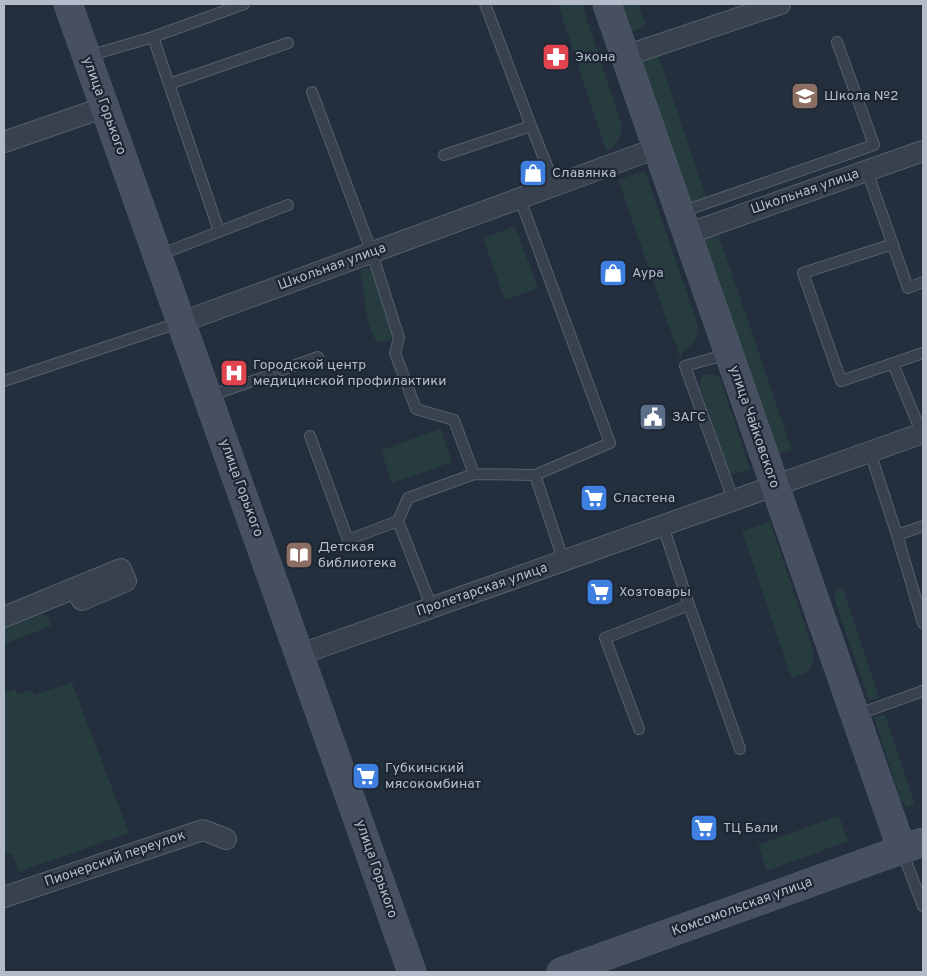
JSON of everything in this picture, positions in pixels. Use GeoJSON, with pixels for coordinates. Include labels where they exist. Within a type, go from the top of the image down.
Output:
{"type":"FeatureCollection","features":[{"type":"Feature","properties":{"kind":"street","name":"улица Горького"},"geometry":{"type":"LineString","coordinates":[[68,4],[301,654],[412,972]]}},
{"type":"Feature","properties":{"kind":"street","name":"улица Чайковского"},"geometry":{"type":"LineString","coordinates":[[607,4],[855,715],[913,846]]}},
{"type":"Feature","properties":{"kind":"street"},"geometry":{"type":"LineString","coordinates":[[625,56],[780,4]]}},
{"type":"Feature","properties":{"kind":"street"},"geometry":{"type":"LineString","coordinates":[[4,142],[105,107]]}},
{"type":"Feature","properties":{"kind":"street","name":"Школьная улица"},"geometry":{"type":"LineString","coordinates":[[182,322],[657,148]]}},
{"type":"Feature","properties":{"kind":"street","name":"Школьная улица"},"geometry":{"type":"LineString","coordinates":[[683,223],[867,171],[923,151]]}},
{"type":"Feature","properties":{"kind":"street","name":"Пролетарская улица"},"geometry":{"type":"LineString","coordinates":[[301,654],[923,434]]}},
{"type":"Feature","properties":{"kind":"street"},"geometry":{"type":"LineString","coordinates":[[4,617],[75,590]]}},
{"type":"Feature","properties":{"kind":"street","name":"Пионерский переулок"},"geometry":{"type":"LineString","coordinates":[[4,897],[203,830],[226,839]]}},
{"type":"Feature","properties":{"kind":"street","name":"Комсомольская улица"},"geometry":{"type":"LineString","coordinates":[[561,972],[913,846]]}},
{"type":"Feature","properties":{"kind":"lane"},"geometry":{"type":"LineString","coordinates":[[86,56],[153,37],[244,4]]}},
{"type":"Feature","properties":{"kind":"lane"},"geometry":{"type":"LineString","coordinates":[[485,4],[555,186]]}},
{"type":"Feature","properties":{"kind":"lane"},"geometry":{"type":"LineString","coordinates":[[153,37],[219,231]]}},
{"type":"Feature","properties":{"kind":"lane"},"geometry":{"type":"LineString","coordinates":[[683,223],[874,145],[837,42]]}},
{"type":"Feature","properties":{"kind":"lane"},"geometry":{"type":"LineString","coordinates":[[168,84],[288,43]]}},
{"type":"Feature","properties":{"kind":"lane"},"geometry":{"type":"LineString","coordinates":[[312,92],[372,253],[400,338],[395,353],[416,409],[454,420],[474,474]]}},
{"type":"Feature","properties":{"kind":"lane"},"geometry":{"type":"LineString","coordinates":[[444,155],[531,126]]}},
{"type":"Feature","properties":{"kind":"lane"},"geometry":{"type":"LineString","coordinates":[[867,171],[908,288],[923,282]]}},
{"type":"Feature","properties":{"kind":"lane"},"geometry":{"type":"LineString","coordinates":[[432,608],[398,521],[408,498],[474,474],[535,475],[610,443],[520,199]]}},
{"type":"Feature","properties":{"kind":"lane"},"geometry":{"type":"LineString","coordinates":[[158,255],[288,205]]}},
{"type":"Feature","properties":{"kind":"lane"},"geometry":{"type":"LineString","coordinates":[[893,244],[803,274],[841,382],[923,353]]}},
{"type":"Feature","properties":{"kind":"lane","name":"Школьная улица"},"geometry":{"type":"LineString","coordinates":[[4,381],[182,322]]}},
{"type":"Feature","properties":{"kind":"lane"},"geometry":{"type":"LineString","coordinates":[[729,354],[685,366],[734,502]]}},
{"type":"Feature","properties":{"kind":"lane"},"geometry":{"type":"LineString","coordinates":[[282,370],[318,357]]}},
{"type":"Feature","properties":{"kind":"lane"},"geometry":{"type":"LineString","coordinates":[[893,364],[923,434]]}},
{"type":"Feature","properties":{"kind":"lane"},"geometry":{"type":"LineString","coordinates":[[208,396],[270,375]]}},
{"type":"Feature","properties":{"kind":"lane"},"geometry":{"type":"LineString","coordinates":[[310,436],[348,540],[398,521]]}},
{"type":"Feature","properties":{"kind":"lane"},"geometry":{"type":"LineString","coordinates":[[870,452],[923,623]]}},
{"type":"Feature","properties":{"kind":"lane"},"geometry":{"type":"LineString","coordinates":[[535,475],[564,562]]}},
{"type":"Feature","properties":{"kind":"lane"},"geometry":{"type":"LineString","coordinates":[[663,526],[740,749]]}},
{"type":"Feature","properties":{"kind":"lane"},"geometry":{"type":"LineString","coordinates":[[897,535],[923,526]]}},
{"type":"Feature","properties":{"kind":"lane"},"geometry":{"type":"LineString","coordinates":[[639,729],[605,638],[689,605]]}},
{"type":"Feature","properties":{"kind":"lane"},"geometry":{"type":"LineString","coordinates":[[855,715],[923,691]]}},
{"type":"Feature","properties":{"kind":"lane"},"geometry":{"type":"LineString","coordinates":[[913,846],[923,906]]}},
{"type":"Feature","properties":{"kind":"green space"},"geometry":{"type":"Polygon","coordinates":[[[558,4],[582,4],[622,125],[618,141],[606,151],[558,4]]]}},
{"type":"Feature","properties":{"kind":"green space"},"geometry":{"type":"Polygon","coordinates":[[[618,4],[638,4],[646,26],[628,33],[618,4]]]}},
{"type":"Feature","properties":{"kind":"green space"},"geometry":{"type":"Polygon","coordinates":[[[657,51],[706,197],[689,203],[641,61],[645,54],[657,51]]]}},
{"type":"Feature","properties":{"kind":"green space"},"geometry":{"type":"Polygon","coordinates":[[[645,171],[698,326],[695,341],[683,351],[681,360],[618,180],[645,171]]]}},
{"type":"Feature","properties":{"kind":"green space"},"geometry":{"type":"Polygon","coordinates":[[[515,226],[538,288],[505,300],[483,238],[515,226]]]}},
{"type":"Feature","properties":{"kind":"green space"},"geometry":{"type":"Polygon","coordinates":[[[717,230],[792,450],[779,454],[772,450],[700,236],[717,230]]]}},
{"type":"Feature","properties":{"kind":"green space"},"geometry":{"type":"Polygon","coordinates":[[[366,267],[373,268],[386,314],[393,330],[393,337],[386,342],[377,342],[369,325],[360,271],[366,267]]]}},
{"type":"Feature","properties":{"kind":"green space"},"geometry":{"type":"Polygon","coordinates":[[[706,374],[720,377],[750,469],[729,476],[699,384],[701,378],[706,374]]]}},
{"type":"Feature","properties":{"kind":"green space"},"geometry":{"type":"Polygon","coordinates":[[[441,429],[452,462],[392,483],[381,450],[441,429]]]}},
{"type":"Feature","properties":{"kind":"green space"},"geometry":{"type":"Polygon","coordinates":[[[770,521],[813,650],[813,662],[810,669],[792,679],[742,531],[770,521]]]}},
{"type":"Feature","properties":{"kind":"green space"},"geometry":{"type":"Polygon","coordinates":[[[843,588],[879,698],[869,700],[834,598],[836,590],[843,588]]]}},
{"type":"Feature","properties":{"kind":"green space"},"geometry":{"type":"Polygon","coordinates":[[[40,614],[48,616],[51,626],[4,644],[4,629],[40,614]]]}},
{"type":"Feature","properties":{"kind":"green space"},"geometry":{"type":"Polygon","coordinates":[[[72,683],[129,833],[19,872],[12,854],[4,852],[4,693],[16,689],[17,694],[32,690],[34,695],[72,683]]]}},
{"type":"Feature","properties":{"kind":"green space"},"geometry":{"type":"Polygon","coordinates":[[[885,714],[915,805],[908,807],[901,801],[874,717],[885,714]]]}},
{"type":"Feature","properties":{"kind":"green space"},"geometry":{"type":"Polygon","coordinates":[[[839,816],[848,841],[767,871],[758,845],[839,816]]]}},
{"type":"Feature","properties":{"kind":"place","name":"Экона"},"geometry":{"type":"Point","coordinates":[556,57]}},
{"type":"Feature","properties":{"kind":"place","name":"Школа №2"},"geometry":{"type":"Point","coordinates":[805,96]}},
{"type":"Feature","properties":{"kind":"place","name":"Славянка"},"geometry":{"type":"Point","coordinates":[533,173]}},
{"type":"Feature","properties":{"kind":"place","name":"Аура"},"geometry":{"type":"Point","coordinates":[613,273]}},
{"type":"Feature","properties":{"kind":"place","name":"Городской центр медицинской профилактики"},"geometry":{"type":"Point","coordinates":[234,373]}},
{"type":"Feature","properties":{"kind":"place","name":"ЗАГС"},"geometry":{"type":"Point","coordinates":[653,417]}},
{"type":"Feature","properties":{"kind":"place","name":"Сластена"},"geometry":{"type":"Point","coordinates":[594,498]}},
{"type":"Feature","properties":{"kind":"place","name":"Детская библиотека"},"geometry":{"type":"Point","coordinates":[299,555]}},
{"type":"Feature","properties":{"kind":"place","name":"Хозтовары"},"geometry":{"type":"Point","coordinates":[600,592]}},
{"type":"Feature","properties":{"kind":"place","name":"Губкинский мясокомбинат"},"geometry":{"type":"Point","coordinates":[366,776]}},
{"type":"Feature","properties":{"kind":"place","name":"ТЦ Бали"},"geometry":{"type":"Point","coordinates":[704,828]}}]}
